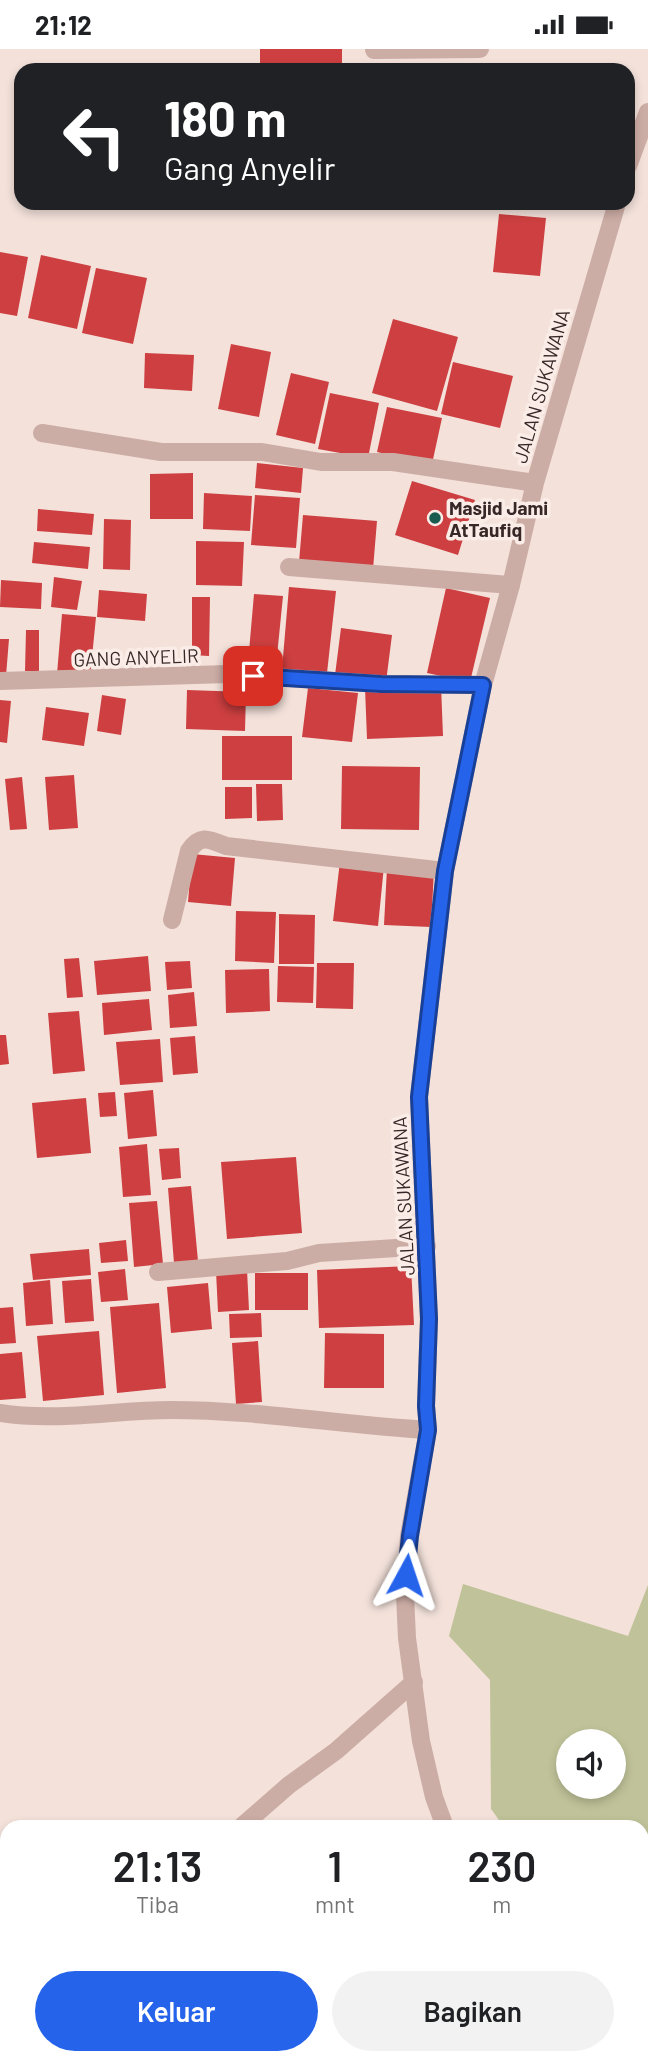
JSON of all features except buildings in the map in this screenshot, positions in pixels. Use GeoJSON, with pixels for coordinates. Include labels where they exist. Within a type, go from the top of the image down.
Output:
{"type":"FeatureCollection","features":[{"type":"Feature","properties":{"kind":"street"},"geometry":{"type":"LineString","coordinates":[[374,50],[480,49]]}},
{"type":"Feature","properties":{"kind":"street"},"geometry":{"type":"LineString","coordinates":[[635,147],[648,112]]}},
{"type":"Feature","properties":{"kind":"street","name":"JALAN SUKAWANA"},"geometry":{"type":"LineString","coordinates":[[443,1820],[427,1773],[407,1638],[405,1595],[410,1536],[428,1430],[426,1406],[429,1319],[419,1097],[445,871],[483,685],[511,585],[535,483],[615,210]]}},
{"type":"Feature","properties":{"kind":"street"},"geometry":{"type":"LineString","coordinates":[[42,433],[161,451],[262,451],[321,462],[393,463],[535,483]]}},
{"type":"Feature","properties":{"kind":"street"},"geometry":{"type":"LineString","coordinates":[[289,567],[511,585]]}},
{"type":"Feature","properties":{"kind":"street","name":"GANG ANYELIR"},"geometry":{"type":"LineString","coordinates":[[0,681],[228,674],[381,684],[483,685]]}},
{"type":"Feature","properties":{"kind":"street"},"geometry":{"type":"LineString","coordinates":[[172,920],[190,851],[195,842],[203,839],[226,846],[445,871]]}},
{"type":"Feature","properties":{"kind":"street"},"geometry":{"type":"LineString","coordinates":[[158,1272],[287,1261],[319,1253],[426,1246]]}},
{"type":"Feature","properties":{"kind":"street"},"geometry":{"type":"LineString","coordinates":[[0,1413],[39,1417],[173,1410],[244,1413],[363,1427],[428,1430]]}},
{"type":"Feature","properties":{"kind":"street"},"geometry":{"type":"LineString","coordinates":[[249,1820],[289,1785],[336,1751],[414,1682]]}},
{"type":"Feature","properties":{"kind":"green space"},"geometry":{"type":"Polygon","coordinates":[[[463,1584],[628,1636],[648,1585],[648,1820],[499,1820],[491,1809],[490,1680],[449,1636],[463,1584]]]}},
{"type":"Feature","properties":{"kind":"place","name":"Masjid Jami AtTaufiq"},"geometry":{"type":"Point","coordinates":[435,518]}},
{"type":"Feature","properties":{"kind":"route"},"geometry":{"type":"LineString","coordinates":[[253,676],[381,684],[483,685],[445,871],[419,1097],[429,1319],[426,1406],[428,1430],[406,1575]]}}]}
